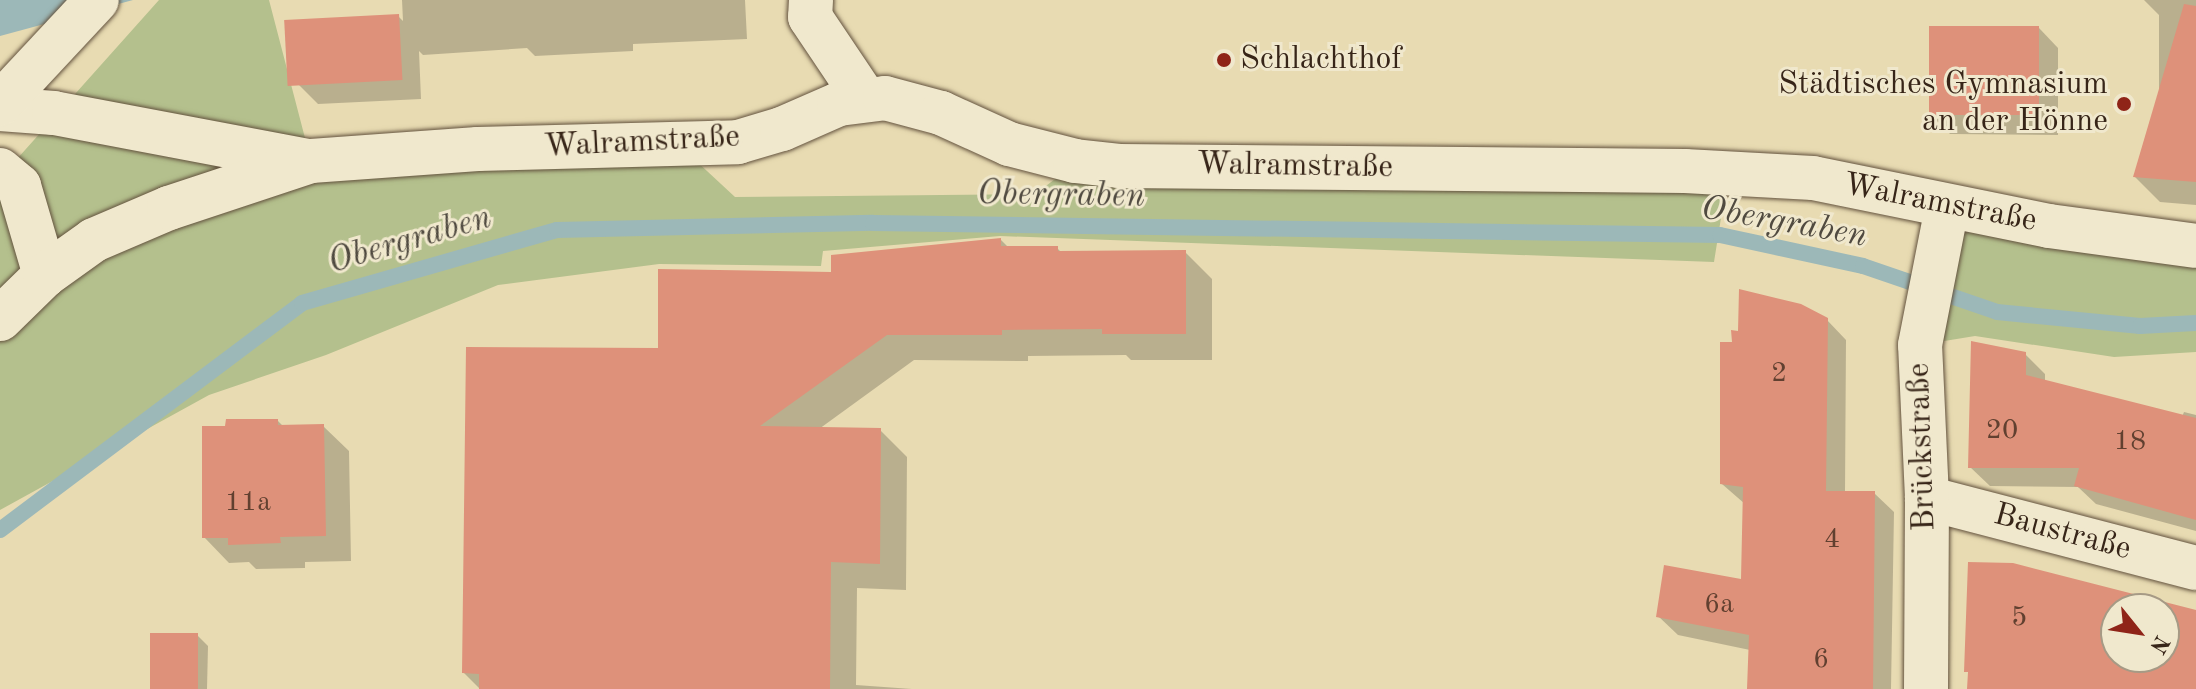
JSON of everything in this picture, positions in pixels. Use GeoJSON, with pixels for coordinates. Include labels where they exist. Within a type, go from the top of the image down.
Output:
{"type":"FeatureCollection","features":[{"type":"Feature","properties":{"kind":"street"},"geometry":{"type":"LineString","coordinates":[[0,107],[97,0]]}},
{"type":"Feature","properties":{"kind":"street"},"geometry":{"type":"LineString","coordinates":[[811,0],[810,17],[865,99]]}},
{"type":"Feature","properties":{"kind":"street","name":"Walramstraße"},"geometry":{"type":"LineString","coordinates":[[0,319],[45,275],[94,240],[169,208],[311,161],[478,149],[738,142],[782,129],[839,104],[865,99],[910,102],[1009,144],[1090,163],[1685,171],[1813,178],[1947,207],[2115,237],[2196,246]]}},
{"type":"Feature","properties":{"kind":"street","name":"Walramstraße"},"geometry":{"type":"LineString","coordinates":[[0,107],[54,113],[311,161]]}},
{"type":"Feature","properties":{"kind":"street"},"geometry":{"type":"LineString","coordinates":[[0,170],[19,186],[45,275]]}},
{"type":"Feature","properties":{"kind":"street","name":"Brückstraße"},"geometry":{"type":"LineString","coordinates":[[1926,689],[1927,498],[1920,345],[1947,207]]}},
{"type":"Feature","properties":{"kind":"street","name":"Baustraße"},"geometry":{"type":"LineString","coordinates":[[1927,498],[2196,568]]}},
{"type":"Feature","properties":{"kind":"green space"},"geometry":{"type":"Polygon","coordinates":[[[159,0],[269,0],[311,161],[679,145],[735,197],[1035,194],[1074,165],[1728,174],[1714,262],[1000,236],[823,251],[821,266],[659,264],[498,285],[326,355],[209,395],[0,510],[0,178],[159,0]]]}},
{"type":"Feature","properties":{"kind":"green space"},"geometry":{"type":"Polygon","coordinates":[[[1947,207],[2196,242],[2196,352],[2114,357],[1975,336],[1920,345],[1947,207]]]}},
{"type":"Feature","properties":{"kind":"water"},"geometry":{"type":"Polygon","coordinates":[[[0,0],[133,0],[0,36],[0,0]]]}},
{"type":"Feature","properties":{"kind":"building"},"geometry":{"type":"Polygon","coordinates":[[[2184,4],[2196,6],[2196,182],[2133,177],[2184,4]]]}},
{"type":"Feature","properties":{"kind":"building"},"geometry":{"type":"Polygon","coordinates":[[[399,14],[402,80],[288,86],[284,20],[399,14]]]}},
{"type":"Feature","properties":{"kind":"building"},"geometry":{"type":"Polygon","coordinates":[[[1929,26],[2039,26],[2039,115],[1929,115],[1929,26]]]}},
{"type":"Feature","properties":{"kind":"building"},"geometry":{"type":"Polygon","coordinates":[[[1001,238],[1001,246],[1058,246],[1058,251],[1186,250],[1186,334],[1102,334],[1102,329],[1002,330],[1002,335],[887,335],[760,426],[881,428],[880,564],[831,562],[830,689],[479,689],[479,674],[462,673],[466,347],[658,348],[658,269],[831,272],[831,255],[1001,238]]]}},
{"type":"Feature","properties":{"kind":"building"},"geometry":{"type":"Polygon","coordinates":[[[1739,289],[1801,304],[1828,318],[1826,491],[1875,491],[1873,689],[1747,689],[1749,635],[1656,617],[1664,565],[1741,579],[1743,487],[1720,484],[1720,342],[1732,342],[1731,330],[1738,331],[1739,289]]]}},
{"type":"Feature","properties":{"kind":"building"},"geometry":{"type":"Polygon","coordinates":[[[1971,341],[2026,352],[2026,375],[2196,418],[2196,520],[2074,486],[2079,468],[1968,468],[1971,341]]]}},
{"type":"Feature","properties":{"kind":"building"},"geometry":{"type":"Polygon","coordinates":[[[226,419],[278,419],[278,425],[324,424],[326,536],[280,537],[281,543],[228,545],[228,538],[202,538],[202,426],[225,426],[226,419]]]}},
{"type":"Feature","properties":{"kind":"building"},"geometry":{"type":"Polygon","coordinates":[[[1968,562],[2013,563],[2130,593],[2100,593],[2100,673],[2180,673],[2180,606],[2196,610],[2196,689],[1967,689],[1968,672],[1964,672],[1968,562]]]}},
{"type":"Feature","properties":{"kind":"building"},"geometry":{"type":"Polygon","coordinates":[[[150,633],[198,633],[198,689],[150,689],[150,633]]]}},
{"type":"Feature","properties":{"kind":"waterway","name":"Obergraben"},"geometry":{"type":"LineString","coordinates":[[0,530],[302,303],[557,230],[873,223],[1720,235],[1863,266],[1997,312],[2140,326],[2196,323]]}},
{"type":"Feature","properties":{"kind":"place","name":"Schlachthof"},"geometry":{"type":"Point","coordinates":[1224,60]}},
{"type":"Feature","properties":{"kind":"place","name":"Städtisches Gymnasium an der Hönne"},"geometry":{"type":"Point","coordinates":[2124,104]}}]}
